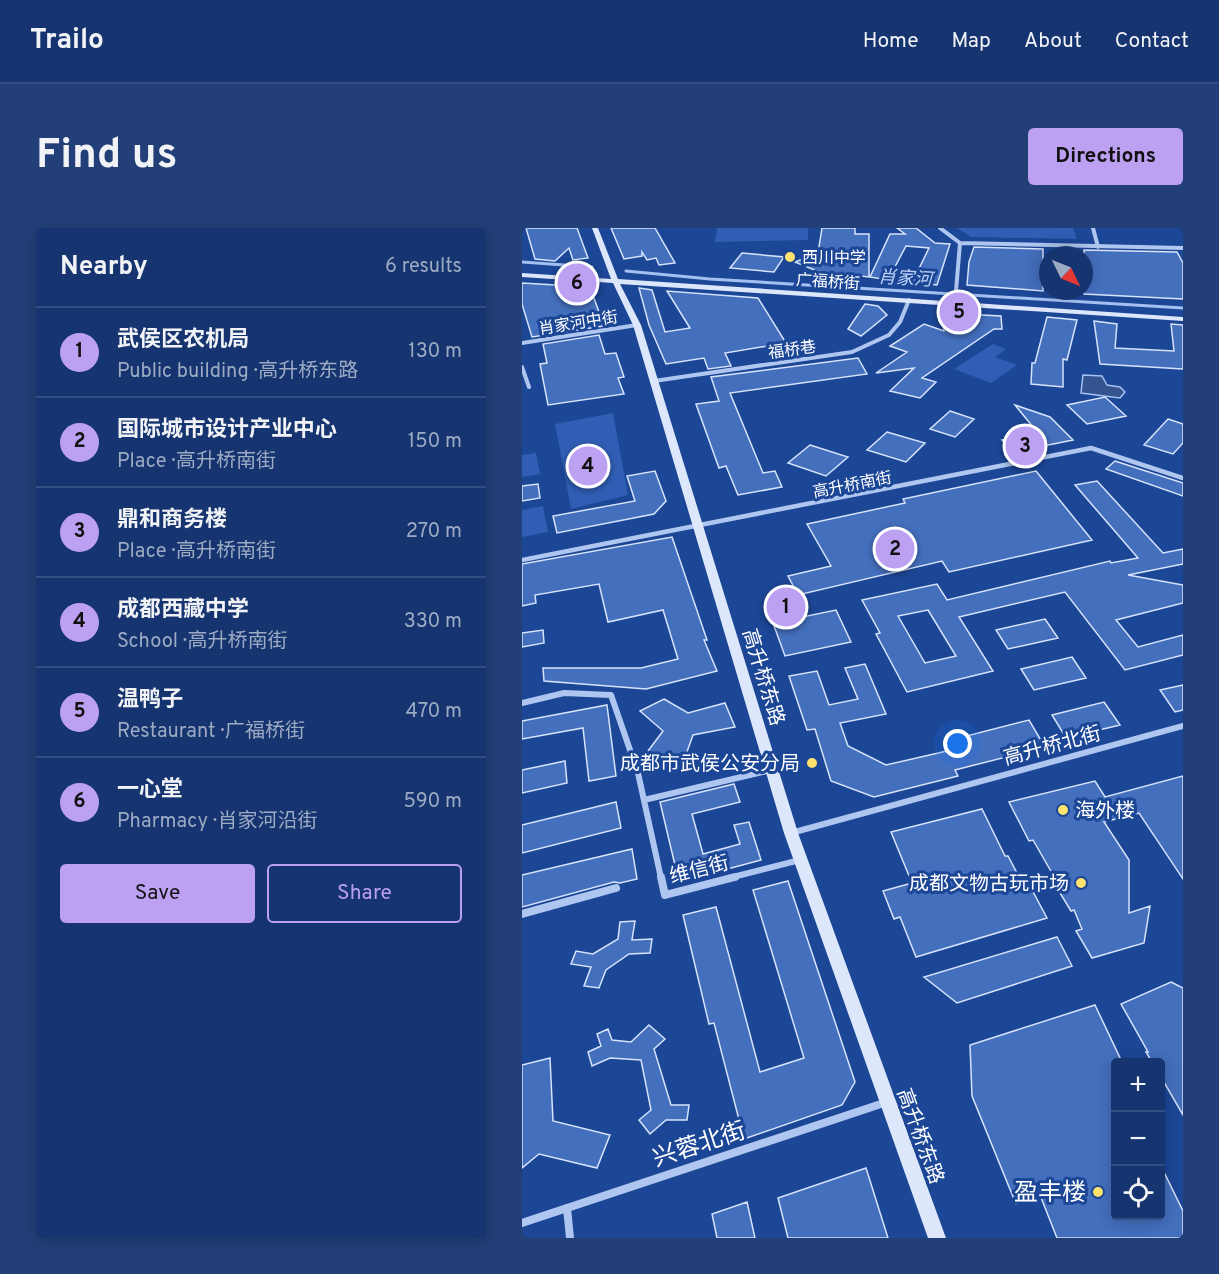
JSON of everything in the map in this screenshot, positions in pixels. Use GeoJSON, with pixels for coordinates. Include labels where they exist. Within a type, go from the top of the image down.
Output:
{"type":"FeatureCollection","features":[{"type":"Feature","properties":{"kind":"street","name":"高升桥东路"},"geometry":{"type":"LineString","coordinates":[[595,228],[615,281],[637,325],[791,833],[937,1238]]}},
{"type":"Feature","properties":{"kind":"street"},"geometry":{"type":"LineString","coordinates":[[940,228],[960,243],[1183,248]]}},
{"type":"Feature","properties":{"kind":"street"},"geometry":{"type":"LineString","coordinates":[[1093,228],[1098,247]]}},
{"type":"Feature","properties":{"kind":"street"},"geometry":{"type":"LineString","coordinates":[[955,300],[960,243]]}},
{"type":"Feature","properties":{"kind":"street","name":"广福桥街"},"geometry":{"type":"LineString","coordinates":[[522,275],[909,300],[955,300],[1183,319]]}},
{"type":"Feature","properties":{"kind":"street","name":"福桥巷"},"geometry":{"type":"LineString","coordinates":[[654,381],[852,352],[883,341],[901,323],[909,300]]}},
{"type":"Feature","properties":{"kind":"street","name":"肖家河中街"},"geometry":{"type":"LineString","coordinates":[[522,343],[637,325]]}},
{"type":"Feature","properties":{"kind":"street"},"geometry":{"type":"LineString","coordinates":[[522,367],[529,387]]}},
{"type":"Feature","properties":{"kind":"street","name":"高升桥南街"},"geometry":{"type":"LineString","coordinates":[[522,560],[699,527],[1091,448],[1183,478]]}},
{"type":"Feature","properties":{"kind":"street","name":"维信街"},"geometry":{"type":"LineString","coordinates":[[522,703],[564,693],[611,695],[638,773],[665,895],[801,860]]}},
{"type":"Feature","properties":{"kind":"street","name":"高升桥北街"},"geometry":{"type":"LineString","coordinates":[[791,833],[1183,726]]}},
{"type":"Feature","properties":{"kind":"street"},"geometry":{"type":"LineString","coordinates":[[644,800],[772,769]]}},
{"type":"Feature","properties":{"kind":"street"},"geometry":{"type":"LineString","coordinates":[[522,914],[616,888]]}},
{"type":"Feature","properties":{"kind":"street","name":"兴蓉北街"},"geometry":{"type":"LineString","coordinates":[[522,1223],[888,1102]]}},
{"type":"Feature","properties":{"kind":"street"},"geometry":{"type":"LineString","coordinates":[[567,1208],[570,1238]]}},
{"type":"Feature","properties":{"kind":"shaded area"},"geometry":{"type":"Polygon","coordinates":[[[717,228],[808,228],[808,240],[715,242],[717,228]]]}},
{"type":"Feature","properties":{"kind":"shaded area"},"geometry":{"type":"Polygon","coordinates":[[[957,228],[1073,228],[1077,239],[971,237],[957,228]]]}},
{"type":"Feature","properties":{"kind":"shaded area"},"geometry":{"type":"Polygon","coordinates":[[[993,344],[1006,349],[995,357],[1017,365],[991,383],[954,369],[993,344]]]}},
{"type":"Feature","properties":{"kind":"shaded area"},"geometry":{"type":"Polygon","coordinates":[[[1083,375],[1102,376],[1107,385],[1120,387],[1125,392],[1120,398],[1081,393],[1083,375]]]}},
{"type":"Feature","properties":{"kind":"shaded area"},"geometry":{"type":"Polygon","coordinates":[[[613,413],[628,495],[571,509],[555,424],[613,413]]]}},
{"type":"Feature","properties":{"kind":"shaded area"},"geometry":{"type":"Polygon","coordinates":[[[536,453],[540,474],[522,477],[522,455],[536,453]]]}},
{"type":"Feature","properties":{"kind":"shaded area"},"geometry":{"type":"Polygon","coordinates":[[[543,506],[548,532],[522,537],[522,510],[543,506]]]}},
{"type":"Feature","properties":{"kind":"building"},"geometry":{"type":"Polygon","coordinates":[[[526,228],[577,228],[588,258],[573,260],[569,248],[555,261],[535,259],[526,228]]]}},
{"type":"Feature","properties":{"kind":"building"},"geometry":{"type":"Polygon","coordinates":[[[611,228],[655,228],[675,263],[659,265],[656,258],[647,260],[642,252],[642,256],[624,259],[611,228]]]}},
{"type":"Feature","properties":{"kind":"building"},"geometry":{"type":"Polygon","coordinates":[[[822,228],[855,228],[855,234],[869,234],[869,277],[817,271],[795,262],[818,253],[822,228]]]}},
{"type":"Feature","properties":{"kind":"building"},"geometry":{"type":"Polygon","coordinates":[[[897,228],[916,228],[935,243],[950,244],[937,285],[912,283],[929,248],[906,246],[888,280],[870,277],[890,234],[905,234],[897,228]]]}},
{"type":"Feature","properties":{"kind":"building"},"geometry":{"type":"Polygon","coordinates":[[[974,247],[1039,249],[1039,291],[967,285],[969,262],[974,247]]]}},
{"type":"Feature","properties":{"kind":"building"},"geometry":{"type":"Polygon","coordinates":[[[1093,250],[1177,252],[1183,263],[1183,299],[1093,294],[1093,250]]]}},
{"type":"Feature","properties":{"kind":"building"},"geometry":{"type":"Polygon","coordinates":[[[742,253],[784,257],[774,272],[730,268],[742,253]]]}},
{"type":"Feature","properties":{"kind":"building"},"geometry":{"type":"Polygon","coordinates":[[[522,283],[590,287],[604,326],[532,337],[522,304],[522,283]]]}},
{"type":"Feature","properties":{"kind":"building"},"geometry":{"type":"Polygon","coordinates":[[[639,288],[652,290],[665,332],[690,328],[667,291],[758,298],[786,343],[725,353],[731,366],[708,369],[704,358],[666,364],[649,325],[639,288]]]}},
{"type":"Feature","properties":{"kind":"building"},"geometry":{"type":"Polygon","coordinates":[[[865,304],[878,306],[887,315],[861,336],[848,329],[865,304]]]}},
{"type":"Feature","properties":{"kind":"building"},"geometry":{"type":"Polygon","coordinates":[[[945,313],[1001,316],[1002,329],[994,329],[922,378],[936,382],[920,398],[890,391],[914,368],[876,373],[907,352],[890,346],[924,324],[944,331],[945,313]]]}},
{"type":"Feature","properties":{"kind":"building"},"geometry":{"type":"Polygon","coordinates":[[[1047,317],[1077,320],[1067,360],[1063,359],[1063,387],[1031,384],[1032,363],[1035,363],[1047,317]]]}},
{"type":"Feature","properties":{"kind":"building"},"geometry":{"type":"Polygon","coordinates":[[[1094,321],[1117,324],[1115,348],[1174,351],[1171,324],[1183,325],[1183,369],[1100,364],[1094,321]]]}},
{"type":"Feature","properties":{"kind":"building"},"geometry":{"type":"Polygon","coordinates":[[[599,335],[605,354],[616,353],[624,377],[618,378],[624,394],[548,405],[540,364],[547,363],[543,344],[599,335]]]}},
{"type":"Feature","properties":{"kind":"building"},"geometry":{"type":"Polygon","coordinates":[[[858,358],[867,374],[730,393],[763,473],[775,471],[782,487],[738,495],[726,466],[719,468],[696,404],[719,401],[711,377],[858,358]]]}},
{"type":"Feature","properties":{"kind":"building"},"geometry":{"type":"Polygon","coordinates":[[[1105,397],[1126,416],[1087,424],[1067,405],[1105,397]]]}},
{"type":"Feature","properties":{"kind":"building"},"geometry":{"type":"Polygon","coordinates":[[[1015,405],[1050,417],[1073,440],[1013,452],[1002,440],[1038,433],[1015,405]]]}},
{"type":"Feature","properties":{"kind":"building"},"geometry":{"type":"Polygon","coordinates":[[[950,411],[974,419],[955,437],[930,429],[950,411]]]}},
{"type":"Feature","properties":{"kind":"building"},"geometry":{"type":"Polygon","coordinates":[[[1168,419],[1183,424],[1183,443],[1173,454],[1144,445],[1168,419]]]}},
{"type":"Feature","properties":{"kind":"building"},"geometry":{"type":"Polygon","coordinates":[[[887,432],[925,443],[906,462],[867,450],[887,432]]]}},
{"type":"Feature","properties":{"kind":"building"},"geometry":{"type":"Polygon","coordinates":[[[810,445],[848,457],[826,476],[788,463],[810,445]]]}},
{"type":"Feature","properties":{"kind":"building"},"geometry":{"type":"Polygon","coordinates":[[[1115,461],[1183,483],[1183,496],[1106,469],[1115,461]]]}},
{"type":"Feature","properties":{"kind":"building"},"geometry":{"type":"Polygon","coordinates":[[[655,471],[666,501],[654,514],[557,533],[553,516],[635,501],[627,476],[655,471]]]}},
{"type":"Feature","properties":{"kind":"building"},"geometry":{"type":"Polygon","coordinates":[[[1036,471],[1092,540],[949,572],[942,561],[798,595],[788,576],[831,566],[807,524],[905,503],[903,499],[1036,471]]]}},
{"type":"Feature","properties":{"kind":"building"},"geometry":{"type":"Polygon","coordinates":[[[1097,481],[1163,553],[1183,549],[1183,564],[1128,575],[1183,585],[1183,603],[1116,620],[1138,647],[1183,635],[1183,655],[1125,670],[1065,592],[959,617],[993,671],[907,692],[876,634],[880,633],[862,600],[937,584],[947,600],[1110,561],[1111,563],[1138,558],[1075,485],[1097,481]],[[928,610],[898,616],[925,663],[956,656],[928,610]]]}},
{"type":"Feature","properties":{"kind":"building"},"geometry":{"type":"Polygon","coordinates":[[[538,484],[540,498],[522,501],[522,486],[538,484]]]}},
{"type":"Feature","properties":{"kind":"building"},"geometry":{"type":"Polygon","coordinates":[[[672,537],[707,640],[704,640],[717,671],[646,689],[544,681],[543,668],[641,668],[678,659],[663,610],[608,622],[599,584],[535,595],[536,603],[522,606],[522,564],[672,537]]]}},
{"type":"Feature","properties":{"kind":"building"},"geometry":{"type":"Polygon","coordinates":[[[836,610],[851,642],[785,656],[773,623],[836,610]]]}},
{"type":"Feature","properties":{"kind":"building"},"geometry":{"type":"Polygon","coordinates":[[[1045,619],[1058,638],[1008,649],[996,630],[1045,619]]]}},
{"type":"Feature","properties":{"kind":"building"},"geometry":{"type":"Polygon","coordinates":[[[543,630],[544,643],[522,647],[522,633],[543,630]]]}},
{"type":"Feature","properties":{"kind":"building"},"geometry":{"type":"Polygon","coordinates":[[[1072,657],[1086,678],[1034,690],[1021,669],[1072,657]]]}},
{"type":"Feature","properties":{"kind":"building"},"geometry":{"type":"Polygon","coordinates":[[[865,664],[886,714],[840,723],[848,746],[886,765],[960,748],[955,739],[1029,720],[1045,747],[955,770],[958,776],[874,797],[831,781],[815,729],[807,730],[789,676],[817,671],[829,705],[858,699],[845,668],[865,664]]]}},
{"type":"Feature","properties":{"kind":"building"},"geometry":{"type":"Polygon","coordinates":[[[1183,685],[1183,710],[1175,712],[1160,690],[1183,685]]]}},
{"type":"Feature","properties":{"kind":"building"},"geometry":{"type":"Polygon","coordinates":[[[664,699],[688,713],[725,703],[735,727],[693,735],[683,763],[645,755],[663,731],[640,711],[664,699]]]}},
{"type":"Feature","properties":{"kind":"building"},"geometry":{"type":"Polygon","coordinates":[[[1104,702],[1120,725],[1066,738],[1052,715],[1104,702]]]}},
{"type":"Feature","properties":{"kind":"building"},"geometry":{"type":"Polygon","coordinates":[[[607,705],[616,776],[589,781],[583,728],[522,739],[522,721],[607,705]]]}},
{"type":"Feature","properties":{"kind":"building"},"geometry":{"type":"Polygon","coordinates":[[[565,761],[567,783],[522,793],[522,770],[565,761]]]}},
{"type":"Feature","properties":{"kind":"building"},"geometry":{"type":"Polygon","coordinates":[[[1183,776],[1183,879],[1139,813],[1104,822],[1129,860],[1129,913],[1150,906],[1144,943],[1092,958],[1076,931],[1082,929],[1074,910],[1071,911],[1057,888],[1060,887],[1033,840],[1029,841],[1009,802],[1095,781],[1105,797],[1183,776]]]}},
{"type":"Feature","properties":{"kind":"building"},"geometry":{"type":"Polygon","coordinates":[[[734,784],[740,802],[692,814],[703,854],[740,844],[734,825],[749,822],[761,860],[679,882],[660,802],[734,784]]]}},
{"type":"Feature","properties":{"kind":"building"},"geometry":{"type":"Polygon","coordinates":[[[616,802],[621,828],[522,853],[522,825],[616,802]]]}},
{"type":"Feature","properties":{"kind":"building"},"geometry":{"type":"Polygon","coordinates":[[[982,809],[1005,856],[1008,856],[1027,892],[1032,890],[1047,918],[916,957],[900,917],[894,919],[883,891],[912,883],[891,832],[982,809]]]}},
{"type":"Feature","properties":{"kind":"building"},"geometry":{"type":"Polygon","coordinates":[[[632,849],[637,879],[614,882],[522,907],[522,875],[632,849]]]}},
{"type":"Feature","properties":{"kind":"building"},"geometry":{"type":"Polygon","coordinates":[[[788,881],[855,1082],[842,1105],[744,1139],[714,1023],[709,1024],[683,915],[716,907],[760,1072],[804,1058],[753,890],[788,881]]]}},
{"type":"Feature","properties":{"kind":"building"},"geometry":{"type":"Polygon","coordinates":[[[635,921],[632,940],[652,939],[650,953],[629,954],[606,970],[599,988],[584,986],[591,967],[571,964],[576,951],[593,954],[618,939],[620,922],[635,921]]]}},
{"type":"Feature","properties":{"kind":"building"},"geometry":{"type":"Polygon","coordinates":[[[1057,937],[1072,966],[957,1003],[924,977],[1057,937]]]}},
{"type":"Feature","properties":{"kind":"building"},"geometry":{"type":"Polygon","coordinates":[[[1171,982],[1183,988],[1183,1115],[1165,1084],[1165,1058],[1150,1058],[1121,1004],[1171,982]]]}},
{"type":"Feature","properties":{"kind":"building"},"geometry":{"type":"Polygon","coordinates":[[[1095,1005],[1120,1058],[1111,1058],[1111,1220],[1165,1220],[1165,1174],[1183,1211],[1183,1238],[1057,1238],[1040,1195],[1016,1204],[972,1096],[970,1045],[1095,1005]]]}},
{"type":"Feature","properties":{"kind":"building"},"geometry":{"type":"Polygon","coordinates":[[[649,1025],[665,1039],[654,1049],[671,1105],[689,1105],[687,1120],[666,1120],[650,1134],[639,1120],[651,1110],[641,1060],[610,1058],[592,1066],[588,1052],[601,1046],[597,1034],[608,1029],[612,1040],[631,1042],[649,1025]]]}},
{"type":"Feature","properties":{"kind":"building"},"geometry":{"type":"Polygon","coordinates":[[[550,1058],[553,1121],[610,1135],[597,1168],[539,1154],[522,1168],[522,1065],[550,1058]]]}},
{"type":"Feature","properties":{"kind":"building"},"geometry":{"type":"Polygon","coordinates":[[[866,1168],[888,1238],[788,1238],[778,1198],[866,1168]]]}},
{"type":"Feature","properties":{"kind":"building"},"geometry":{"type":"Polygon","coordinates":[[[747,1202],[755,1238],[717,1238],[712,1214],[747,1202]]]}},
{"type":"Feature","properties":{"kind":"waterway","name":"肖家河"},"geometry":{"type":"LineString","coordinates":[[522,262],[592,267]]}},
{"type":"Feature","properties":{"kind":"waterway","name":"肖家河"},"geometry":{"type":"LineString","coordinates":[[626,271],[710,279],[1183,308]]}},
{"type":"Feature","properties":{"kind":"place","name":"西川中学"},"geometry":{"type":"Point","coordinates":[790,257]}},
{"type":"Feature","properties":{"kind":"place","name":"一心堂"},"geometry":{"type":"Point","coordinates":[577,283]}},
{"type":"Feature","properties":{"kind":"place","name":"温鸭子"},"geometry":{"type":"Point","coordinates":[959,312]}},
{"type":"Feature","properties":{"kind":"place","name":"鼎和商务楼"},"geometry":{"type":"Point","coordinates":[1025,446]}},
{"type":"Feature","properties":{"kind":"place","name":"成都西藏中学"},"geometry":{"type":"Point","coordinates":[588,466]}},
{"type":"Feature","properties":{"kind":"place","name":"国际城市设计产业中心"},"geometry":{"type":"Point","coordinates":[895,549]}},
{"type":"Feature","properties":{"kind":"place","name":"武侯区农机局"},"geometry":{"type":"Point","coordinates":[786,607]}},
{"type":"Feature","properties":{"kind":"place","name":"成都市武侯公安分局"},"geometry":{"type":"Point","coordinates":[812,763]}},
{"type":"Feature","properties":{"kind":"place","name":"海外楼"},"geometry":{"type":"Point","coordinates":[1063,810]}},
{"type":"Feature","properties":{"kind":"place","name":"成都文物古玩市场"},"geometry":{"type":"Point","coordinates":[1081,883]}},
{"type":"Feature","properties":{"kind":"place","name":"盈丰楼"},"geometry":{"type":"Point","coordinates":[1098,1192]}}]}
